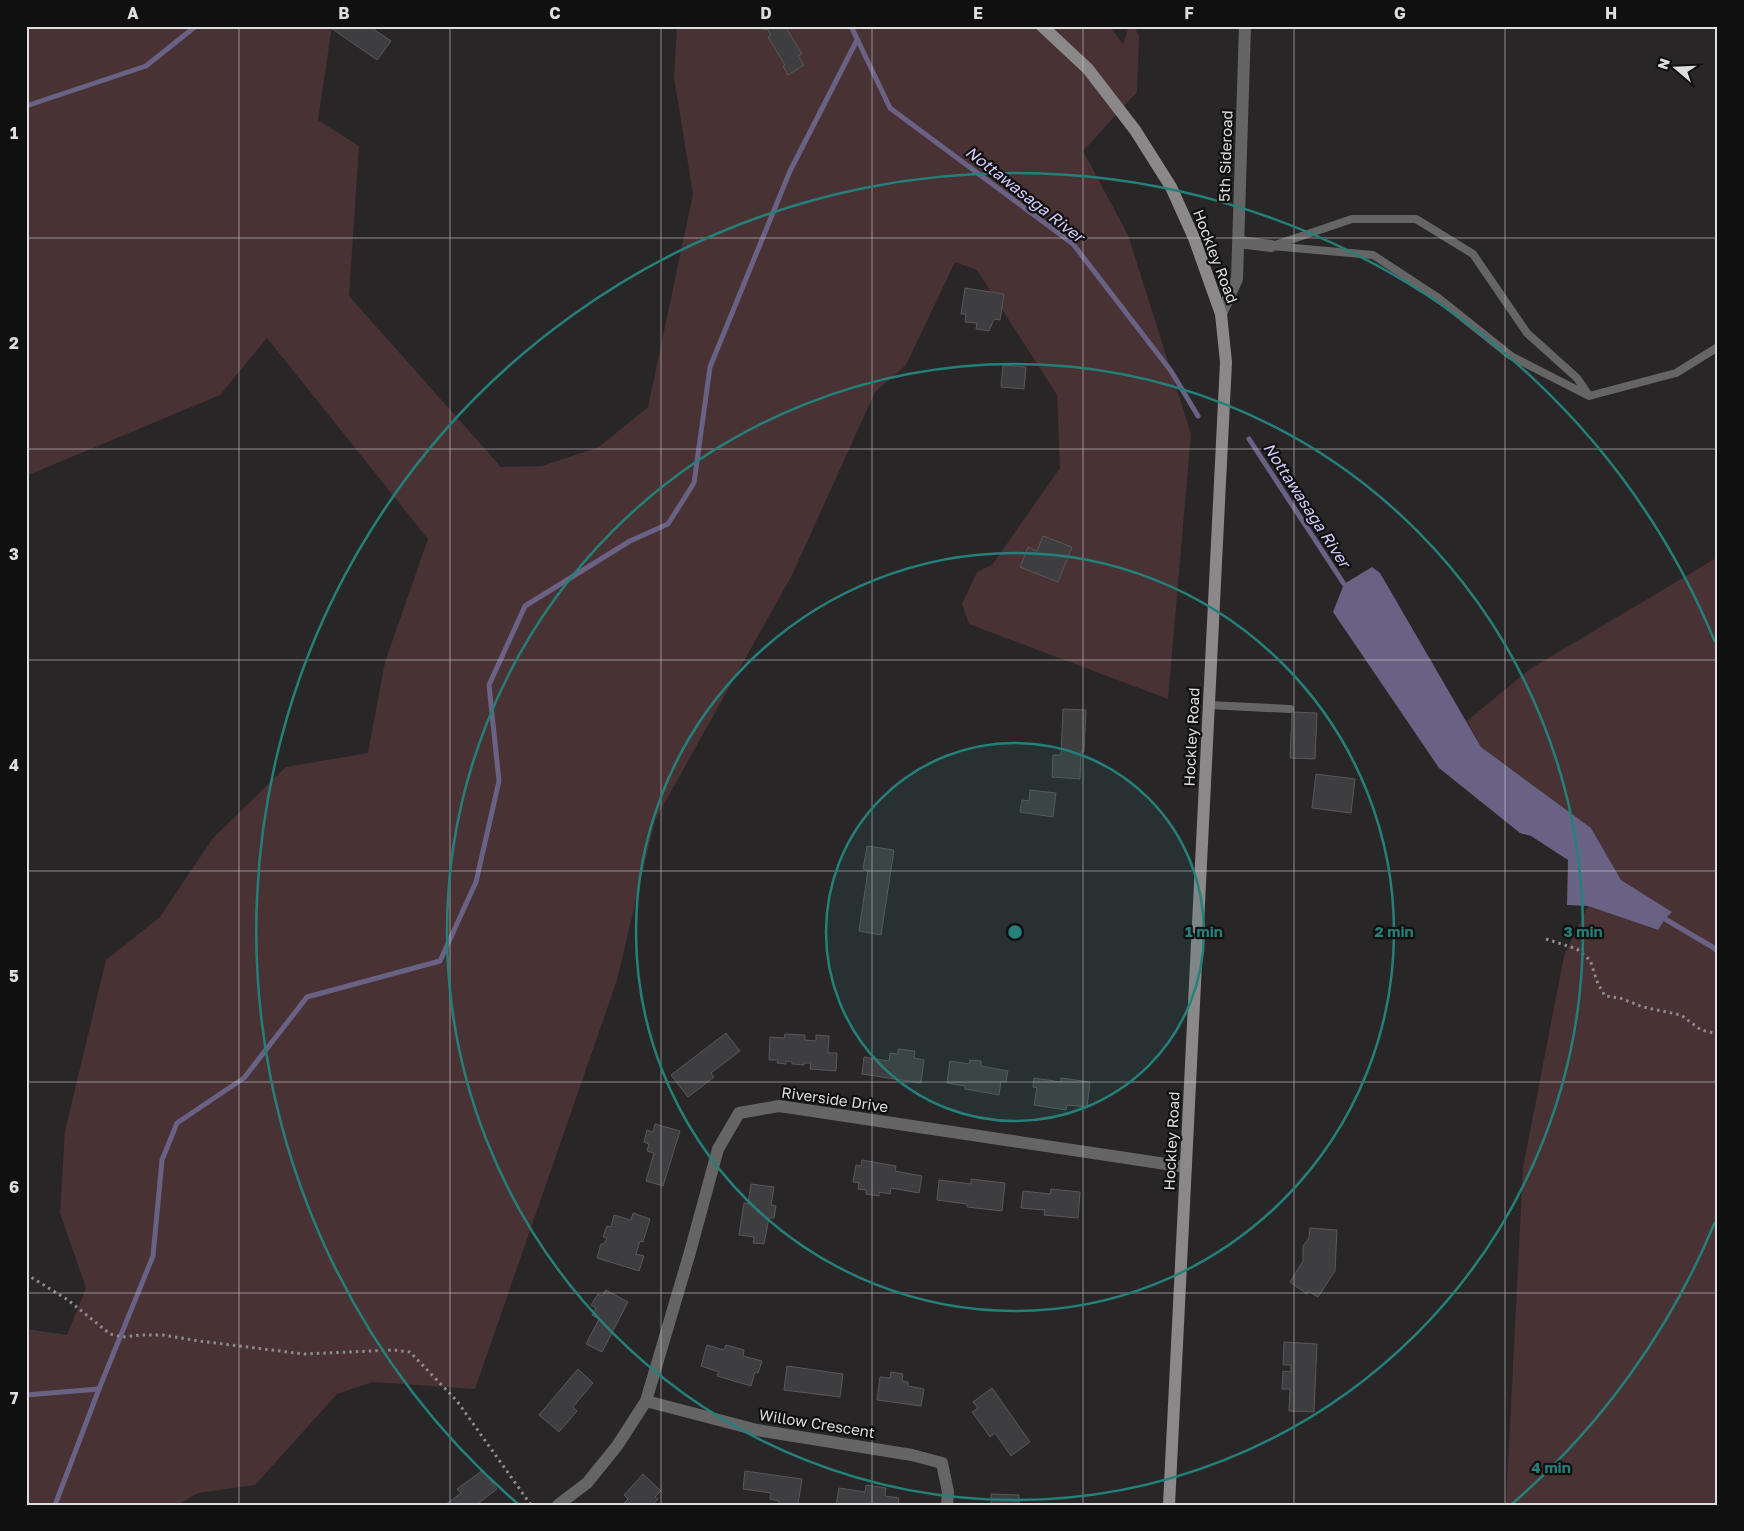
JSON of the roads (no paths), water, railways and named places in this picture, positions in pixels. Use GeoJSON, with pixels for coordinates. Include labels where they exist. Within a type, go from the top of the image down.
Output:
{"type":"FeatureCollection","features":[{"type":"Feature","properties":{"kind":"main road","name":"Hockley Road"},"geometry":{"type":"LineString","coordinates":[[1042,26],[1088,69],[1135,130],[1171,187],[1194,238],[1221,314],[1226,362],[1170,1505]]}},
{"type":"Feature","properties":{"kind":"street","name":"5th Sideroad"},"geometry":{"type":"LineString","coordinates":[[1221,314],[1237,279],[1245,26]]}},
{"type":"Feature","properties":{"kind":"street"},"geometry":{"type":"LineString","coordinates":[[1239,242],[1271,246]]}},
{"type":"Feature","properties":{"kind":"street","name":"Riverside Drive"},"geometry":{"type":"LineString","coordinates":[[558,1505],[587,1483],[617,1446],[646,1401],[718,1149],[739,1113],[779,1106],[1186,1167]]}},
{"type":"Feature","properties":{"kind":"street","name":"Willow Crescent"},"geometry":{"type":"LineString","coordinates":[[646,1401],[757,1430],[912,1455],[942,1463],[948,1492],[947,1505]]}},
{"type":"Feature","properties":{"kind":"lane"},"geometry":{"type":"LineString","coordinates":[[1271,246],[1352,219],[1416,219],[1473,254],[1527,333],[1577,378],[1589,396]]}},
{"type":"Feature","properties":{"kind":"lane"},"geometry":{"type":"LineString","coordinates":[[1271,246],[1373,255],[1437,297],[1511,356],[1589,396],[1676,373],[1718,347]]}},
{"type":"Feature","properties":{"kind":"lane"},"geometry":{"type":"LineString","coordinates":[[1208,705],[1290,709]]}},
{"type":"Feature","properties":{"kind":"waterway"},"geometry":{"type":"LineString","coordinates":[[26,106],[146,66],[196,26]]}},
{"type":"Feature","properties":{"kind":"waterway","name":"Nottawasaga River"},"geometry":{"type":"LineString","coordinates":[[851,26],[890,108],[1073,244],[1171,371],[1198,416]]}},
{"type":"Feature","properties":{"kind":"waterway"},"geometry":{"type":"LineString","coordinates":[[55,1505],[99,1389],[153,1256],[162,1160],[177,1123],[244,1078],[307,997],[440,961],[476,882],[499,781],[489,685],[525,606],[630,541],[668,524],[694,483],[710,367],[790,171],[857,40]]}},
{"type":"Feature","properties":{"kind":"waterway","name":"Nottawasaga River"},"geometry":{"type":"LineString","coordinates":[[1249,439],[1344,584]]}},
{"type":"Feature","properties":{"kind":"waterway","name":"Nottawasaga River"},"geometry":{"type":"LineString","coordinates":[[1665,919],[1718,952]]}},
{"type":"Feature","properties":{"kind":"waterway"},"geometry":{"type":"LineString","coordinates":[[26,1395],[99,1389]]}}]}
